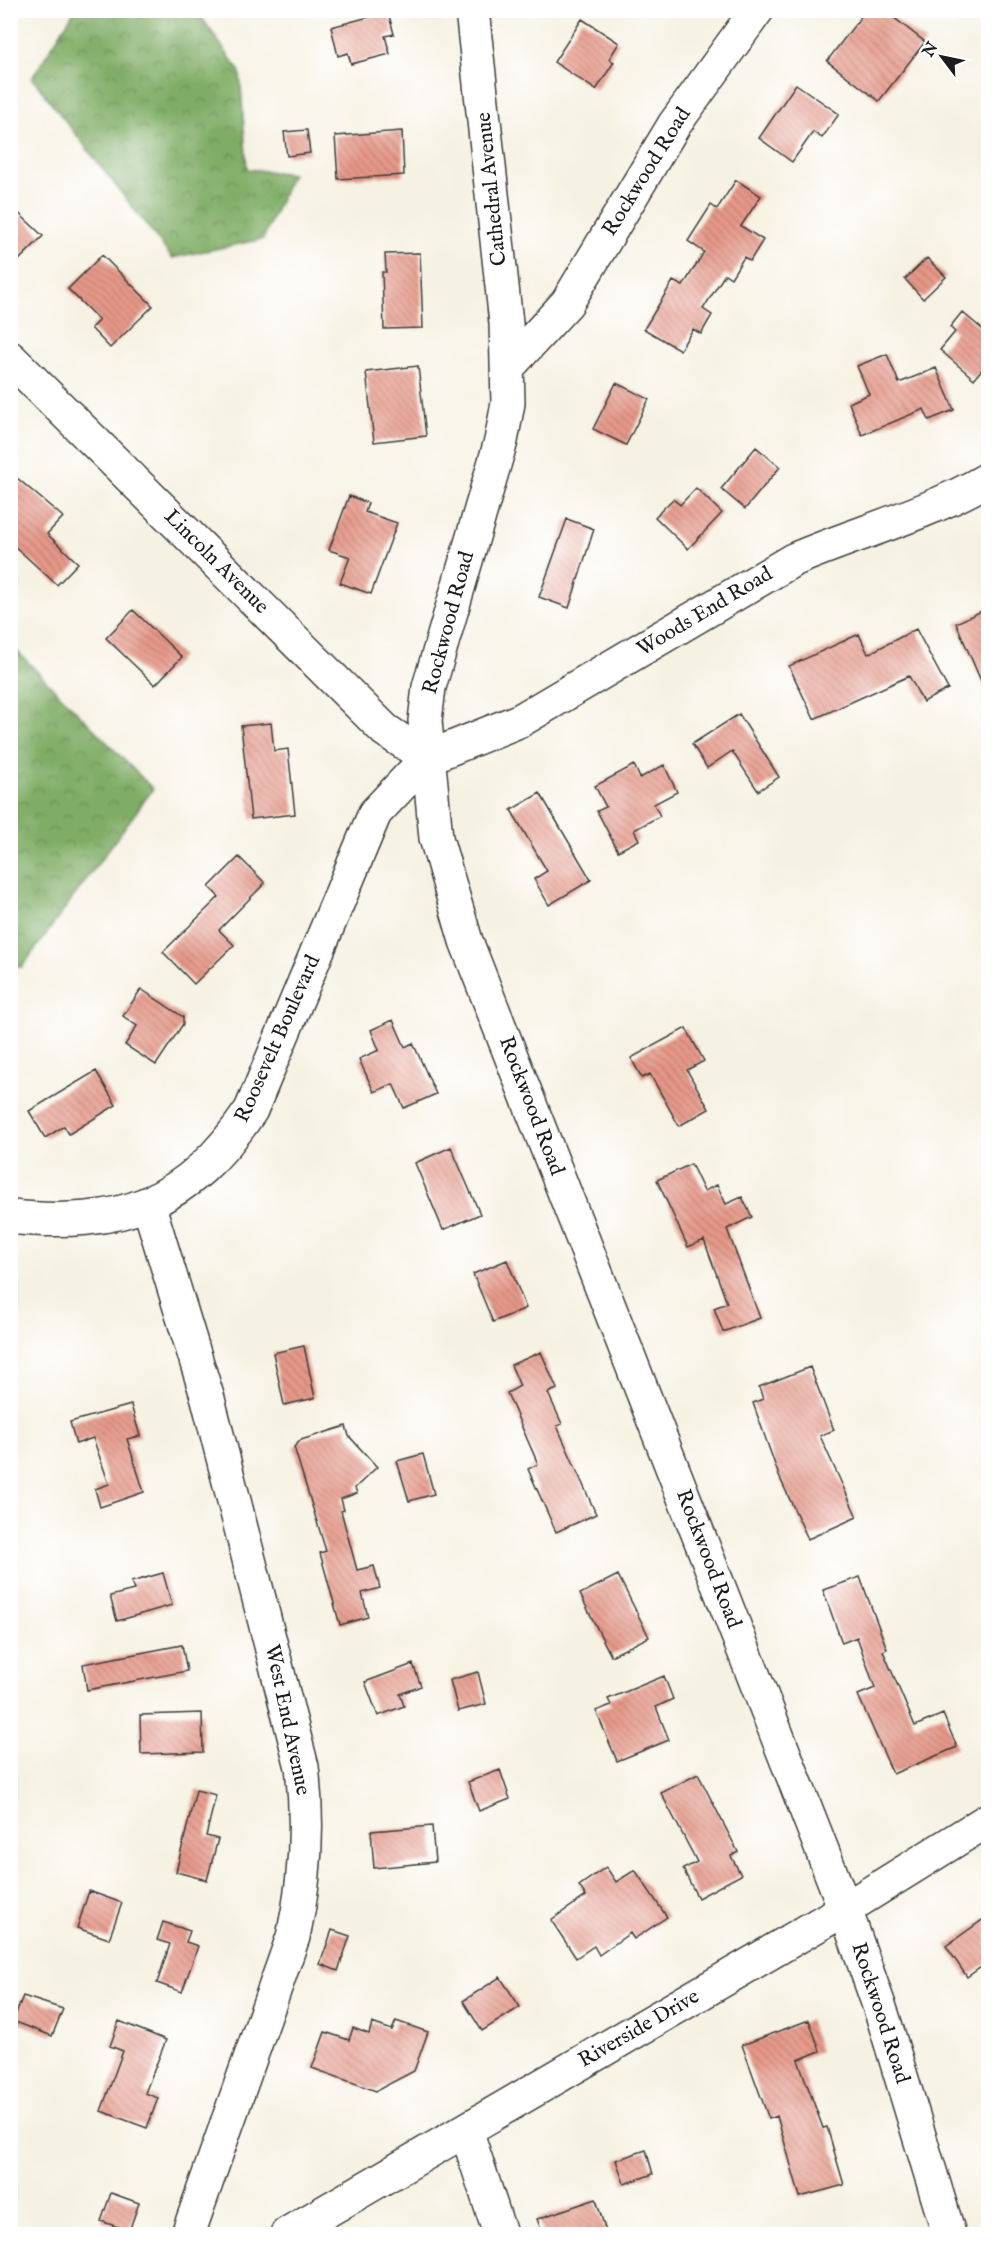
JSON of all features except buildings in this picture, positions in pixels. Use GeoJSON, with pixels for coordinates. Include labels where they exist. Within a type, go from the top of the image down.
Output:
{"type":"FeatureCollection","features":[{"type":"Feature","properties":{"kind":"street","name":"Cathedral Avenue"},"geometry":{"type":"LineString","coordinates":[[472,10],[506,323],[508,367]]}},
{"type":"Feature","properties":{"kind":"street","name":"Rockwood Road"},"geometry":{"type":"LineString","coordinates":[[757,10],[675,125],[567,303],[508,367],[508,403],[501,441],[429,687],[425,721],[427,758],[436,838],[466,941],[845,1909],[883,2017],[949,2235]]}},
{"type":"Feature","properties":{"kind":"street","name":"Lincoln Avenue"},"geometry":{"type":"LineString","coordinates":[[10,358],[385,730],[427,758]]}},
{"type":"Feature","properties":{"kind":"street","name":"Woods End Road"},"geometry":{"type":"LineString","coordinates":[[427,758],[521,720],[793,560],[840,540],[920,513],[962,495],[988,479]]}},
{"type":"Feature","properties":{"kind":"street","name":"Roosevelt Boulevard"},"geometry":{"type":"LineString","coordinates":[[10,1217],[57,1221],[91,1219],[124,1212],[181,1186],[208,1165],[231,1140],[251,1110],[375,813],[427,758]]}},
{"type":"Feature","properties":{"kind":"street","name":"West End Avenue"},"geometry":{"type":"LineString","coordinates":[[148,1203],[208,1399],[302,1767],[306,1802],[305,1873],[293,1937],[188,2235]]}},
{"type":"Feature","properties":{"kind":"street","name":"Riverside Drive"},"geometry":{"type":"LineString","coordinates":[[287,2235],[845,1909],[988,1820]]}},
{"type":"Feature","properties":{"kind":"street"},"geometry":{"type":"LineString","coordinates":[[466,2130],[500,2235]]}},
{"type":"Feature","properties":{"kind":"green space"},"geometry":{"type":"Polygon","coordinates":[[[75,10],[197,11],[240,72],[247,169],[292,174],[263,239],[172,258],[32,78],[75,10]]]}},
{"type":"Feature","properties":{"kind":"green space"},"geometry":{"type":"Polygon","coordinates":[[[11,645],[153,789],[22,967],[10,966],[11,645]]]}}]}
